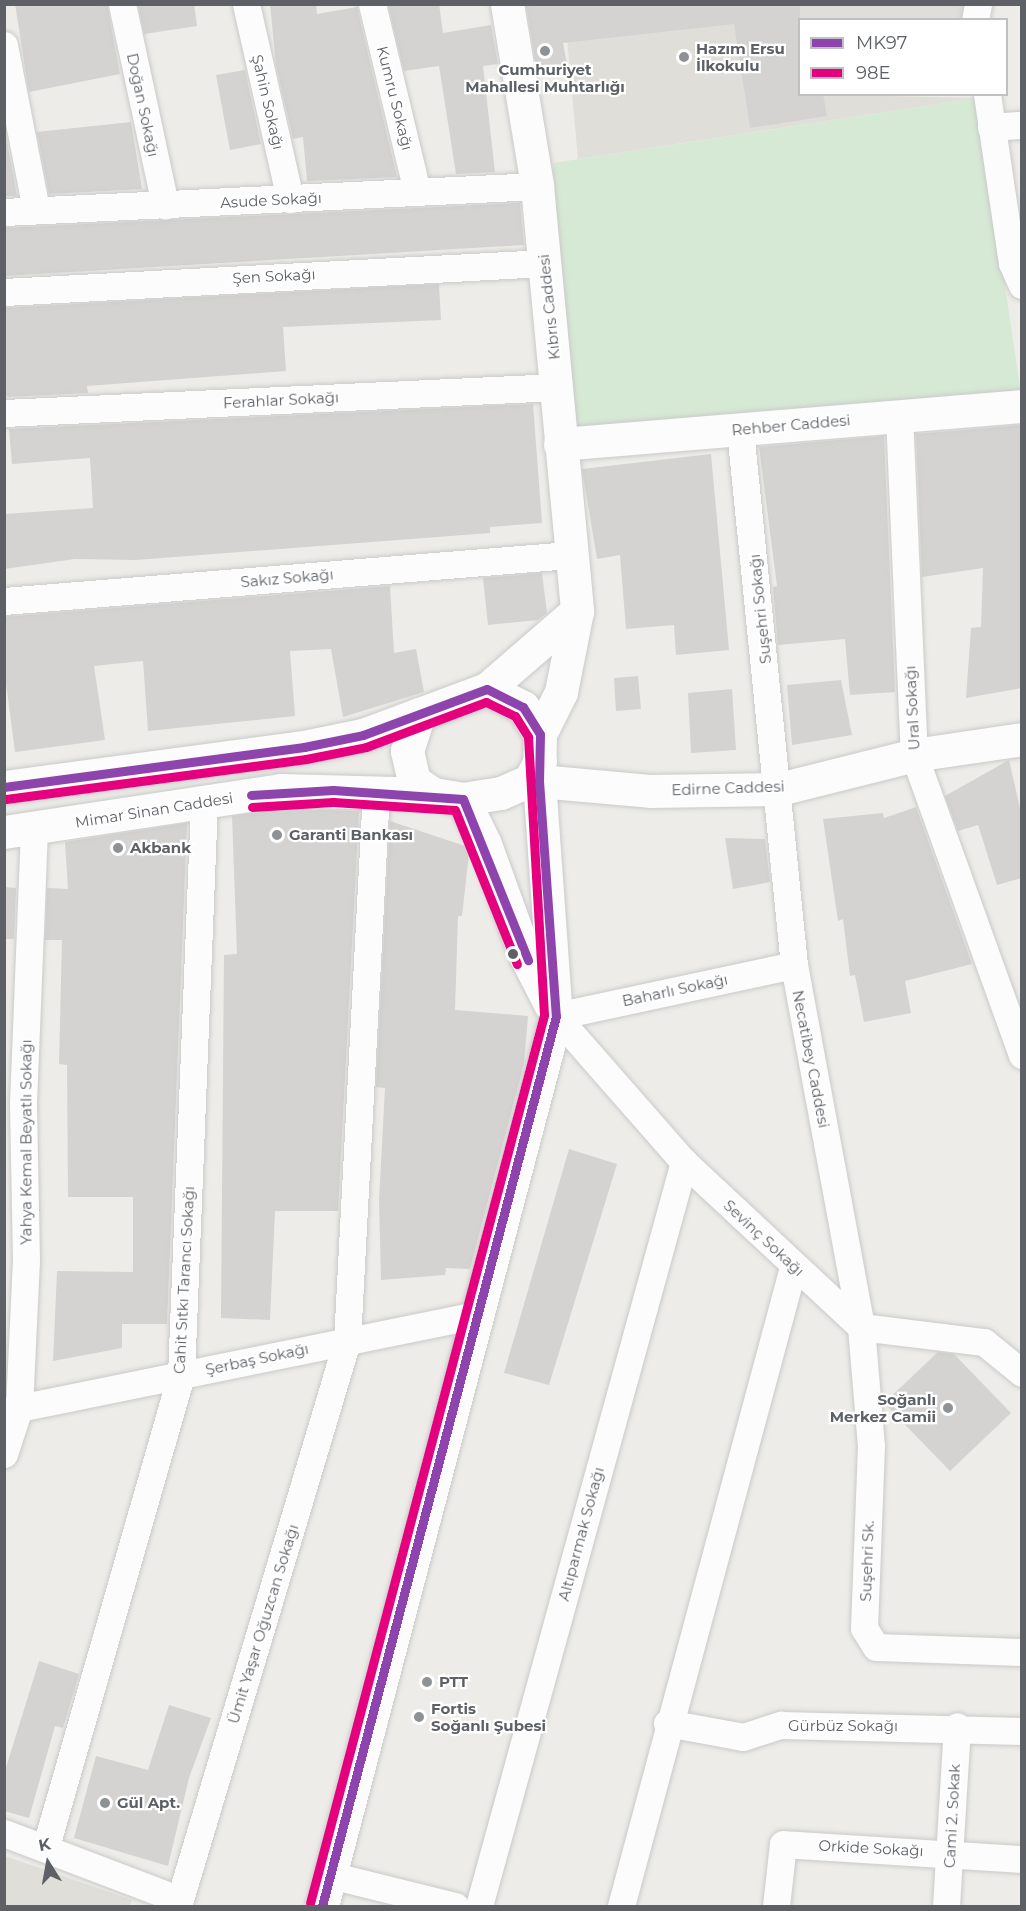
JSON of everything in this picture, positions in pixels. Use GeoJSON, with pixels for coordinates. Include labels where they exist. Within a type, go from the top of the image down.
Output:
{"type":"FeatureCollection","features":[{"type":"Feature","properties":{"kind":"main road","name":"Kıbrıs Caddesi"},"geometry":{"type":"LineString","coordinates":[[507,4],[537,186],[558,387],[560,444],[577,611],[561,692],[540,758]]}},
{"type":"Feature","properties":{"kind":"main road","name":"Rehber Caddesi"},"geometry":{"type":"LineString","coordinates":[[560,444],[1022,406]]}},
{"type":"Feature","properties":{"kind":"main road"},"geometry":{"type":"LineString","coordinates":[[4,787],[304,747],[363,735],[487,689],[577,611]]}},
{"type":"Feature","properties":{"kind":"main road"},"geometry":{"type":"LineString","coordinates":[[322,1906],[475,1315],[556,1016],[540,758],[523,707],[487,689]]}},
{"type":"Feature","properties":{"kind":"main road"},"geometry":{"type":"LineString","coordinates":[[419,714],[407,751],[414,781],[448,797],[485,844],[526,957],[556,1016]]}},
{"type":"Feature","properties":{"kind":"main road","name":"Edirne Caddesi"},"geometry":{"type":"LineString","coordinates":[[540,758],[650,791],[779,789],[914,755],[1022,740]]}},
{"type":"Feature","properties":{"kind":"main road"},"geometry":{"type":"LineString","coordinates":[[448,797],[501,793],[530,780],[540,758]]}},
{"type":"Feature","properties":{"kind":"main road","name":"Mimar Sinan Caddesi"},"geometry":{"type":"LineString","coordinates":[[20,830],[281,790],[376,792],[448,797]]}},
{"type":"Feature","properties":{"kind":"street","name":"Doğan Sokağı"},"geometry":{"type":"LineString","coordinates":[[122,4],[165,205]]}},
{"type":"Feature","properties":{"kind":"street","name":"Şahin Sokağı"},"geometry":{"type":"LineString","coordinates":[[246,4],[290,199]]}},
{"type":"Feature","properties":{"kind":"street","name":"Kumru Sokağı"},"geometry":{"type":"LineString","coordinates":[[372,4],[417,192]]}},
{"type":"Feature","properties":{"kind":"street"},"geometry":{"type":"LineString","coordinates":[[4,45],[36,209]]}},
{"type":"Feature","properties":{"kind":"street"},"geometry":{"type":"LineString","coordinates":[[987,96],[1018,270]]}},
{"type":"Feature","properties":{"kind":"street"},"geometry":{"type":"LineString","coordinates":[[992,127],[1022,125]]}},
{"type":"Feature","properties":{"kind":"street","name":"Asude Sokağı"},"geometry":{"type":"LineString","coordinates":[[4,212],[537,186]]}},
{"type":"Feature","properties":{"kind":"street","name":"Şen Sokağı"},"geometry":{"type":"LineString","coordinates":[[4,292],[544,263]]}},
{"type":"Feature","properties":{"kind":"street","name":"Ferahlar Sokağı"},"geometry":{"type":"LineString","coordinates":[[4,413],[558,387]]}},
{"type":"Feature","properties":{"kind":"street","name":"Ural Sokağı"},"geometry":{"type":"LineString","coordinates":[[899,415],[914,755],[1022,1055]]}},
{"type":"Feature","properties":{"kind":"street","name":"Suşehri Sokağı"},"geometry":{"type":"LineString","coordinates":[[740,430],[779,789]]}},
{"type":"Feature","properties":{"kind":"street","name":"Sakız Sokağı"},"geometry":{"type":"LineString","coordinates":[[4,601],[570,555]]}},
{"type":"Feature","properties":{"kind":"street","name":"Necatibey Caddesi"},"geometry":{"type":"LineString","coordinates":[[779,789],[794,964],[861,1327]]}},
{"type":"Feature","properties":{"kind":"street","name":"Ümit Yaşar Oğuzcan Sokağı"},"geometry":{"type":"LineString","coordinates":[[179,1903],[348,1341],[376,792]]}},
{"type":"Feature","properties":{"kind":"street","name":"Cahit Sıtkı Tarancı Sokağı"},"geometry":{"type":"LineString","coordinates":[[46,1846],[181,1375],[204,802]]}},
{"type":"Feature","properties":{"kind":"street","name":"Yahya Kemal Beyatlı Sokağı"},"geometry":{"type":"LineString","coordinates":[[4,1454],[11,1410],[26,1261],[20,830]]}},
{"type":"Feature","properties":{"kind":"street","name":"Baharlı Sokağı"},"geometry":{"type":"LineString","coordinates":[[556,1016],[794,964]]}},
{"type":"Feature","properties":{"kind":"street","name":"Sevinç Sokağı"},"geometry":{"type":"LineString","coordinates":[[556,1016],[684,1162],[861,1327]]}},
{"type":"Feature","properties":{"kind":"street","name":"Altıparmak Sokağı"},"geometry":{"type":"LineString","coordinates":[[479,1906],[684,1162]]}},
{"type":"Feature","properties":{"kind":"street"},"geometry":{"type":"LineString","coordinates":[[621,1906],[667,1723],[793,1266]]}},
{"type":"Feature","properties":{"kind":"street","name":"Şerbaş Sokağı"},"geometry":{"type":"LineString","coordinates":[[11,1410],[475,1315]]}},
{"type":"Feature","properties":{"kind":"street"},"geometry":{"type":"LineString","coordinates":[[861,1327],[984,1342],[1022,1373]]}},
{"type":"Feature","properties":{"kind":"street","name":"Suşehri Sk."},"geometry":{"type":"LineString","coordinates":[[861,1327],[871,1446],[864,1628],[876,1647],[1022,1652]]}},
{"type":"Feature","properties":{"kind":"street","name":"Gürbüz Sokağı"},"geometry":{"type":"LineString","coordinates":[[667,1723],[743,1737],[781,1725],[957,1726],[1022,1731]]}},
{"type":"Feature","properties":{"kind":"street","name":"Cami 2. Sokak"},"geometry":{"type":"LineString","coordinates":[[946,1906],[957,1726]]}},
{"type":"Feature","properties":{"kind":"street"},"geometry":{"type":"LineString","coordinates":[[4,1833],[46,1846],[179,1903]]}},
{"type":"Feature","properties":{"kind":"street","name":"Orkide Sokağı"},"geometry":{"type":"LineString","coordinates":[[776,1906],[783,1844],[951,1852],[1022,1858]]}},
{"type":"Feature","properties":{"kind":"street"},"geometry":{"type":"LineString","coordinates":[[330,1875],[455,1906]]}},
{"type":"Feature","properties":{"kind":"shaded area","name":"Hazım Ersu İlkokulu"},"geometry":{"type":"Polygon","coordinates":[[[564,5],[968,5],[970,18],[798,18],[798,96],[977,98],[578,159],[564,5]]]}},
{"type":"Feature","properties":{"kind":"shaded area"},"geometry":{"type":"Polygon","coordinates":[[[5,1856],[132,1900],[130,1906],[5,1906],[5,1856]]]}},
{"type":"Feature","properties":{"kind":"green space"},"geometry":{"type":"Polygon","coordinates":[[[977,98],[1021,394],[570,432],[553,163],[977,98]]]}},
{"type":"Feature","properties":{"kind":"building"},"geometry":{"type":"Polygon","coordinates":[[[15,4],[107,4],[120,74],[29,92],[15,4]]]}},
{"type":"Feature","properties":{"kind":"building"},"geometry":{"type":"Polygon","coordinates":[[[138,4],[194,4],[197,26],[144,34],[138,4]]]}},
{"type":"Feature","properties":{"kind":"building"},"geometry":{"type":"Polygon","coordinates":[[[270,4],[316,4],[317,14],[357,7],[397,177],[307,181],[303,137],[293,139],[276,65],[270,4]]]}},
{"type":"Feature","properties":{"kind":"building"},"geometry":{"type":"Polygon","coordinates":[[[388,4],[439,4],[443,33],[491,25],[498,64],[483,66],[495,172],[456,174],[439,66],[404,71],[388,4]]]}},
{"type":"Feature","properties":{"kind":"building"},"geometry":{"type":"Polygon","coordinates":[[[526,4],[800,4],[798,96],[823,96],[827,116],[750,128],[734,24],[563,43],[567,64],[537,70],[526,4]]]}},
{"type":"Feature","properties":{"kind":"building"},"geometry":{"type":"Polygon","coordinates":[[[245,70],[261,144],[230,150],[216,75],[245,70]]]}},
{"type":"Feature","properties":{"kind":"building"},"geometry":{"type":"Polygon","coordinates":[[[131,122],[142,189],[49,194],[37,132],[131,122]]]}},
{"type":"Feature","properties":{"kind":"building"},"geometry":{"type":"Polygon","coordinates":[[[6,136],[17,196],[4,196],[6,136]]]}},
{"type":"Feature","properties":{"kind":"building"},"geometry":{"type":"Polygon","coordinates":[[[520,203],[524,245],[4,276],[4,228],[520,203]]]}},
{"type":"Feature","properties":{"kind":"building"},"geometry":{"type":"Polygon","coordinates":[[[439,284],[441,320],[283,327],[286,371],[87,386],[88,393],[7,397],[4,390],[4,308],[439,284]]]}},
{"type":"Feature","properties":{"kind":"building"},"geometry":{"type":"Polygon","coordinates":[[[533,404],[542,523],[490,527],[490,533],[136,560],[75,559],[4,569],[4,514],[93,508],[90,458],[12,464],[9,429],[533,404]]]}},
{"type":"Feature","properties":{"kind":"building"},"geometry":{"type":"Polygon","coordinates":[[[1022,425],[1022,688],[966,698],[971,628],[981,627],[983,568],[922,577],[916,434],[1022,425]]]}},
{"type":"Feature","properties":{"kind":"building"},"geometry":{"type":"Polygon","coordinates":[[[884,436],[895,692],[850,695],[845,639],[778,645],[773,587],[777,586],[759,447],[884,436]]]}},
{"type":"Feature","properties":{"kind":"building"},"geometry":{"type":"Polygon","coordinates":[[[711,454],[729,650],[676,655],[674,625],[626,629],[620,555],[597,559],[582,469],[711,454]]]}},
{"type":"Feature","properties":{"kind":"building"},"geometry":{"type":"Polygon","coordinates":[[[542,573],[547,613],[538,620],[488,625],[483,578],[542,573]]]}},
{"type":"Feature","properties":{"kind":"building"},"geometry":{"type":"Polygon","coordinates":[[[390,586],[394,653],[416,649],[424,692],[343,717],[331,649],[290,651],[295,716],[148,731],[143,661],[94,666],[105,740],[15,752],[4,668],[4,617],[390,586]]]}},
{"type":"Feature","properties":{"kind":"building"},"geometry":{"type":"Polygon","coordinates":[[[638,676],[641,709],[616,711],[614,678],[638,676]]]}},
{"type":"Feature","properties":{"kind":"building"},"geometry":{"type":"Polygon","coordinates":[[[841,680],[852,735],[792,745],[787,685],[841,680]]]}},
{"type":"Feature","properties":{"kind":"building"},"geometry":{"type":"Polygon","coordinates":[[[732,689],[736,750],[691,753],[688,693],[732,689]]]}},
{"type":"Feature","properties":{"kind":"building"},"geometry":{"type":"Polygon","coordinates":[[[1009,760],[1022,817],[1022,878],[997,885],[978,825],[958,831],[945,796],[1009,760]]]}},
{"type":"Feature","properties":{"kind":"building"},"geometry":{"type":"Polygon","coordinates":[[[916,807],[972,964],[905,981],[911,1013],[864,1022],[855,975],[850,976],[843,919],[838,921],[823,819],[883,813],[884,818],[916,807]]]}},
{"type":"Feature","properties":{"kind":"building"},"geometry":{"type":"Polygon","coordinates":[[[282,809],[359,811],[338,1211],[275,1211],[270,1320],[221,1318],[224,955],[237,954],[232,816],[282,809]]]}},
{"type":"Feature","properties":{"kind":"building"},"geometry":{"type":"Polygon","coordinates":[[[390,821],[465,846],[469,854],[462,916],[458,916],[455,1010],[528,1016],[524,1064],[470,1269],[446,1268],[445,1275],[381,1280],[379,1201],[385,1088],[376,1087],[390,821]]]}},
{"type":"Feature","properties":{"kind":"building"},"geometry":{"type":"Polygon","coordinates":[[[187,823],[167,1324],[122,1324],[122,1348],[53,1361],[57,1271],[133,1272],[133,1197],[68,1197],[67,1065],[59,1064],[62,940],[45,940],[47,888],[68,889],[65,842],[187,823]]]}},
{"type":"Feature","properties":{"kind":"building"},"geometry":{"type":"Polygon","coordinates":[[[725,838],[765,839],[770,882],[733,889],[725,838]]]}},
{"type":"Feature","properties":{"kind":"building"},"geometry":{"type":"Polygon","coordinates":[[[4,887],[16,888],[14,939],[4,939],[4,887]]]}},
{"type":"Feature","properties":{"kind":"building"},"geometry":{"type":"Polygon","coordinates":[[[569,1149],[617,1164],[549,1385],[504,1373],[569,1149]]]}},
{"type":"Feature","properties":{"kind":"building","name":"Soğanlı Merkez Camii"},"geometry":{"type":"Polygon","coordinates":[[[938,1352],[954,1354],[1011,1413],[950,1471],[884,1403],[938,1352]]]}},
{"type":"Feature","properties":{"kind":"building"},"geometry":{"type":"Polygon","coordinates":[[[39,1661],[79,1674],[63,1728],[55,1726],[29,1818],[4,1811],[4,1774],[39,1661]]]}},
{"type":"Feature","properties":{"kind":"building"},"geometry":{"type":"Polygon","coordinates":[[[169,1705],[211,1718],[189,1778],[168,1866],[74,1838],[96,1756],[148,1770],[169,1705]]]}},
{"type":"Feature","properties":{"kind":"transit line","name":"MK97"},"geometry":{"type":"LineString","coordinates":[[4,787],[304,747],[363,735],[487,689],[523,707],[540,734],[539,781],[556,1016],[322,1906]]}},
{"type":"Feature","properties":{"kind":"transit line","name":"98E"},"geometry":{"type":"LineString","coordinates":[[6,799],[306,759],[366,747],[486,702],[515,716],[528,737],[544,1015],[310,1903]]}},
{"type":"Feature","properties":{"kind":"transit line","name":"MK97"},"geometry":{"type":"LineString","coordinates":[[251,795],[333,790],[463,799],[528,960]]}},
{"type":"Feature","properties":{"kind":"transit line","name":"98E"},"geometry":{"type":"LineString","coordinates":[[252,807],[333,802],[455,810],[517,964]]}},
{"type":"Feature","properties":{"kind":"place","name":"Cumhuriyet Mahallesi Muhtarlığı"},"geometry":{"type":"Point","coordinates":[545,51]}},
{"type":"Feature","properties":{"kind":"place","name":"Hazım Ersu İlkokulu"},"geometry":{"type":"Point","coordinates":[684,57]}},
{"type":"Feature","properties":{"kind":"place","name":"Garanti Bankası"},"geometry":{"type":"Point","coordinates":[277,835]}},
{"type":"Feature","properties":{"kind":"place","name":"Akbank"},"geometry":{"type":"Point","coordinates":[118,848]}},
{"type":"Feature","properties":{"kind":"place","name":"Soğanlı Merkez Camii"},"geometry":{"type":"Point","coordinates":[948,1408]}},
{"type":"Feature","properties":{"kind":"place","name":"PTT"},"geometry":{"type":"Point","coordinates":[427,1682]}},
{"type":"Feature","properties":{"kind":"place","name":"Fortis Soğanlı Şubesi"},"geometry":{"type":"Point","coordinates":[419,1717]}},
{"type":"Feature","properties":{"kind":"place","name":"Gül Apt."},"geometry":{"type":"Point","coordinates":[105,1803]}}]}
